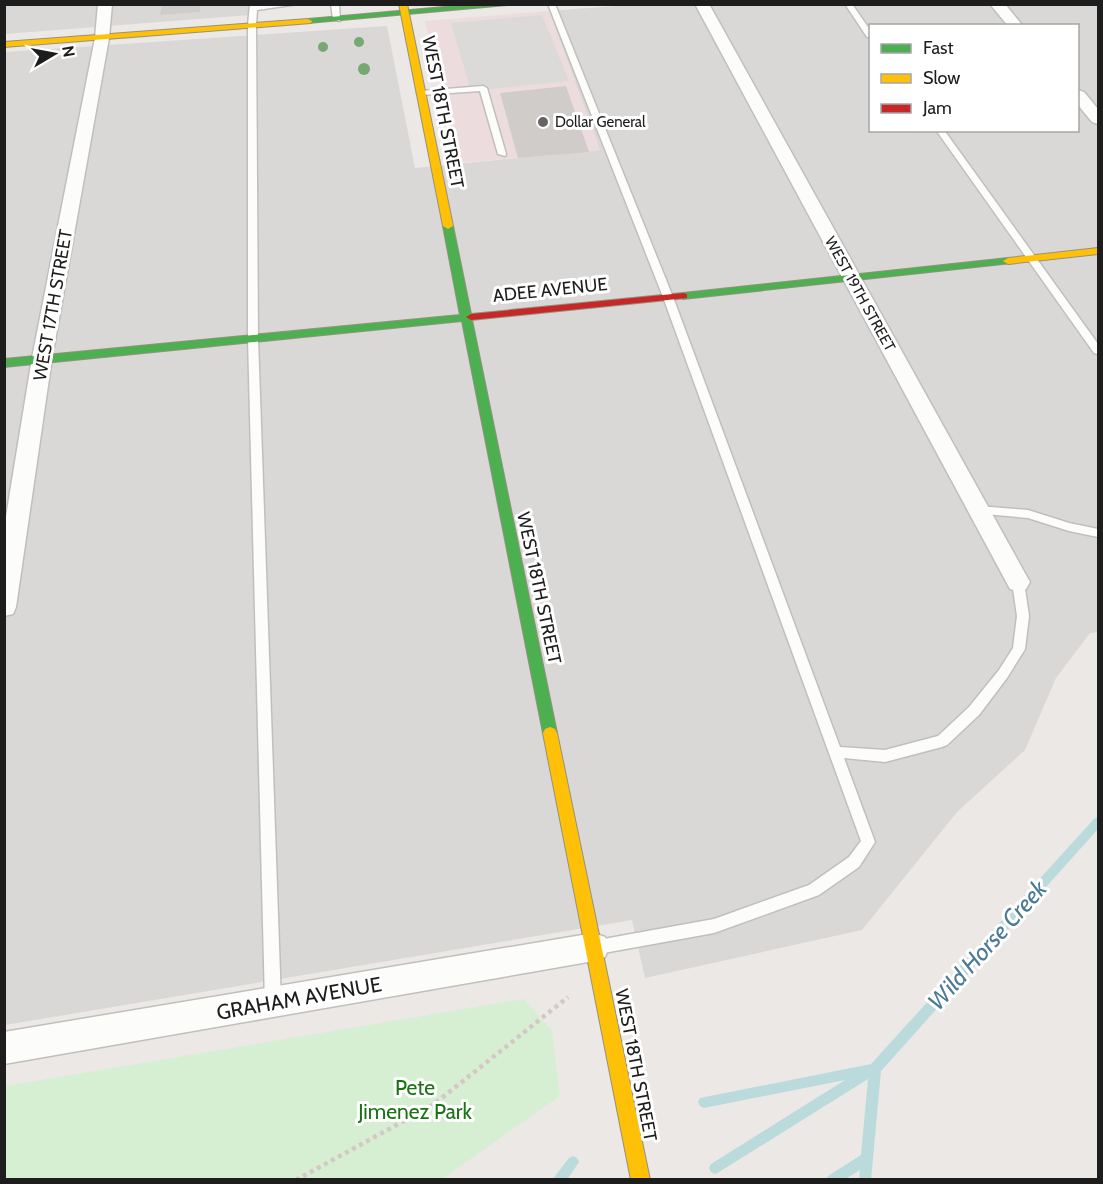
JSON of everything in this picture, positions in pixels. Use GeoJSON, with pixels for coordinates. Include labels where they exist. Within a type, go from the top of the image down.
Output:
{"type":"FeatureCollection","features":[{"type":"Feature","properties":{"kind":"street","name":"WEST 17TH STREET"},"geometry":{"type":"LineString","coordinates":[[4,607],[42,358],[102,38],[105,4]]}},
{"type":"Feature","properties":{"kind":"street"},"geometry":{"type":"LineString","coordinates":[[4,45],[252,26],[336,12],[513,4]]}},
{"type":"Feature","properties":{"kind":"street","name":"WEST 19TH STREET"},"geometry":{"type":"LineString","coordinates":[[702,4],[1018,582]]}},
{"type":"Feature","properties":{"kind":"street"},"geometry":{"type":"LineString","coordinates":[[997,4],[1014,24]]}},
{"type":"Feature","properties":{"kind":"street","name":"WEST 18TH STREET"},"geometry":{"type":"LineString","coordinates":[[404,9],[641,1179]]}},
{"type":"Feature","properties":{"kind":"street"},"geometry":{"type":"LineString","coordinates":[[1079,97],[1098,118]]}},
{"type":"Feature","properties":{"kind":"street","name":"ADEE AVENUE"},"geometry":{"type":"LineString","coordinates":[[4,363],[852,279],[1098,251]]}},
{"type":"Feature","properties":{"kind":"street","name":"GRAHAM AVENUE"},"geometry":{"type":"LineString","coordinates":[[4,1048],[273,1003],[596,960]]}},
{"type":"Feature","properties":{"kind":"lane"},"geometry":{"type":"LineString","coordinates":[[273,1003],[253,338],[252,26],[254,6],[295,4]]}},
{"type":"Feature","properties":{"kind":"lane"},"geometry":{"type":"LineString","coordinates":[[551,4],[668,297],[868,842],[854,862],[814,890],[714,926],[596,960]]}},
{"type":"Feature","properties":{"kind":"lane"},"geometry":{"type":"LineString","coordinates":[[848,4],[869,34]]}},
{"type":"Feature","properties":{"kind":"lane"},"geometry":{"type":"LineString","coordinates":[[421,93],[483,88],[502,154]]}},
{"type":"Feature","properties":{"kind":"lane"},"geometry":{"type":"LineString","coordinates":[[941,132],[1034,258],[1098,351]]}},
{"type":"Feature","properties":{"kind":"lane"},"geometry":{"type":"LineString","coordinates":[[978,510],[1028,514],[1069,527],[1098,532]]}},
{"type":"Feature","properties":{"kind":"lane"},"geometry":{"type":"LineString","coordinates":[[835,752],[885,756],[942,741],[950,734],[974,711],[1019,649],[1023,616],[1018,582]]}},
{"type":"Feature","properties":{"kind":"path"},"geometry":{"type":"LineString","coordinates":[[296,1179],[433,1105],[596,960]]}},
{"type":"Feature","properties":{"kind":"shaded area"},"geometry":{"type":"Polygon","coordinates":[[[642,4],[1098,5],[1098,632],[1090,633],[1056,678],[1025,750],[957,812],[862,930],[645,978],[632,920],[5,1025],[5,52],[387,26],[415,168],[600,150],[549,11],[642,4]]]}},
{"type":"Feature","properties":{"kind":"shaded area"},"geometry":{"type":"Polygon","coordinates":[[[5,5],[250,5],[250,15],[5,34],[5,5]]]}},
{"type":"Feature","properties":{"kind":"shaded area"},"geometry":{"type":"Polygon","coordinates":[[[549,11],[600,150],[457,163],[425,21],[549,11]]]}},
{"type":"Feature","properties":{"kind":"shaded area"},"geometry":{"type":"Polygon","coordinates":[[[542,15],[569,81],[471,91],[451,23],[542,15]]]}},
{"type":"Feature","properties":{"kind":"green space","name":"Pete Jimenez Park"},"geometry":{"type":"Polygon","coordinates":[[[524,999],[552,1031],[560,1096],[442,1179],[5,1179],[5,1086],[524,999]]]}},
{"type":"Feature","properties":{"kind":"building"},"geometry":{"type":"Polygon","coordinates":[[[162,4],[200,4],[200,12],[160,15],[162,4]]]}},
{"type":"Feature","properties":{"kind":"building","name":"Dollar General"},"geometry":{"type":"Polygon","coordinates":[[[566,86],[589,152],[518,158],[500,93],[566,86]]]}},
{"type":"Feature","properties":{"kind":"waterway","name":"Wild Horse Creek"},"geometry":{"type":"LineString","coordinates":[[875,1068],[1098,822]]}},
{"type":"Feature","properties":{"kind":"waterway","name":"Wild Horse Creek"},"geometry":{"type":"LineString","coordinates":[[715,1168],[875,1068]]}},
{"type":"Feature","properties":{"kind":"waterway","name":"Wild Horse Creek"},"geometry":{"type":"LineString","coordinates":[[867,1158],[875,1068]]}},
{"type":"Feature","properties":{"kind":"waterway","name":"Wild Horse Creek"},"geometry":{"type":"LineString","coordinates":[[704,1102],[869,1069]]}},
{"type":"Feature","properties":{"kind":"waterway","name":"Wild Horse Creek"},"geometry":{"type":"LineString","coordinates":[[832,1180],[867,1158]]}},
{"type":"Feature","properties":{"kind":"waterway","name":"Wild Horse Creek"},"geometry":{"type":"LineString","coordinates":[[865,1180],[867,1158]]}},
{"type":"Feature","properties":{"kind":"waterway","name":"Wild Horse Creek"},"geometry":{"type":"LineString","coordinates":[[558,1180],[573,1162]]}},
{"type":"Feature","properties":{"kind":"traffic: fast"},"geometry":{"type":"LineString","coordinates":[[308,21],[513,4]]}},
{"type":"Feature","properties":{"kind":"traffic: fast"},"geometry":{"type":"LineString","coordinates":[[448,226],[550,733]]}},
{"type":"Feature","properties":{"kind":"traffic: fast"},"geometry":{"type":"LineString","coordinates":[[683,296],[1008,261]]}},
{"type":"Feature","properties":{"kind":"traffic: fast"},"geometry":{"type":"LineString","coordinates":[[4,363],[471,317]]}},
{"type":"Feature","properties":{"kind":"traffic: slow"},"geometry":{"type":"LineString","coordinates":[[403,4],[448,226]]}},
{"type":"Feature","properties":{"kind":"traffic: slow"},"geometry":{"type":"LineString","coordinates":[[4,45],[308,21]]}},
{"type":"Feature","properties":{"kind":"traffic: slow"},"geometry":{"type":"LineString","coordinates":[[1008,261],[1098,251]]}},
{"type":"Feature","properties":{"kind":"traffic: slow"},"geometry":{"type":"LineString","coordinates":[[550,733],[641,1180]]}},
{"type":"Feature","properties":{"kind":"traffic: jam"},"geometry":{"type":"LineString","coordinates":[[471,317],[683,296]]}},
{"type":"Feature","properties":{"kind":"place","name":"Dollar General"},"geometry":{"type":"Point","coordinates":[543,122]}}]}
